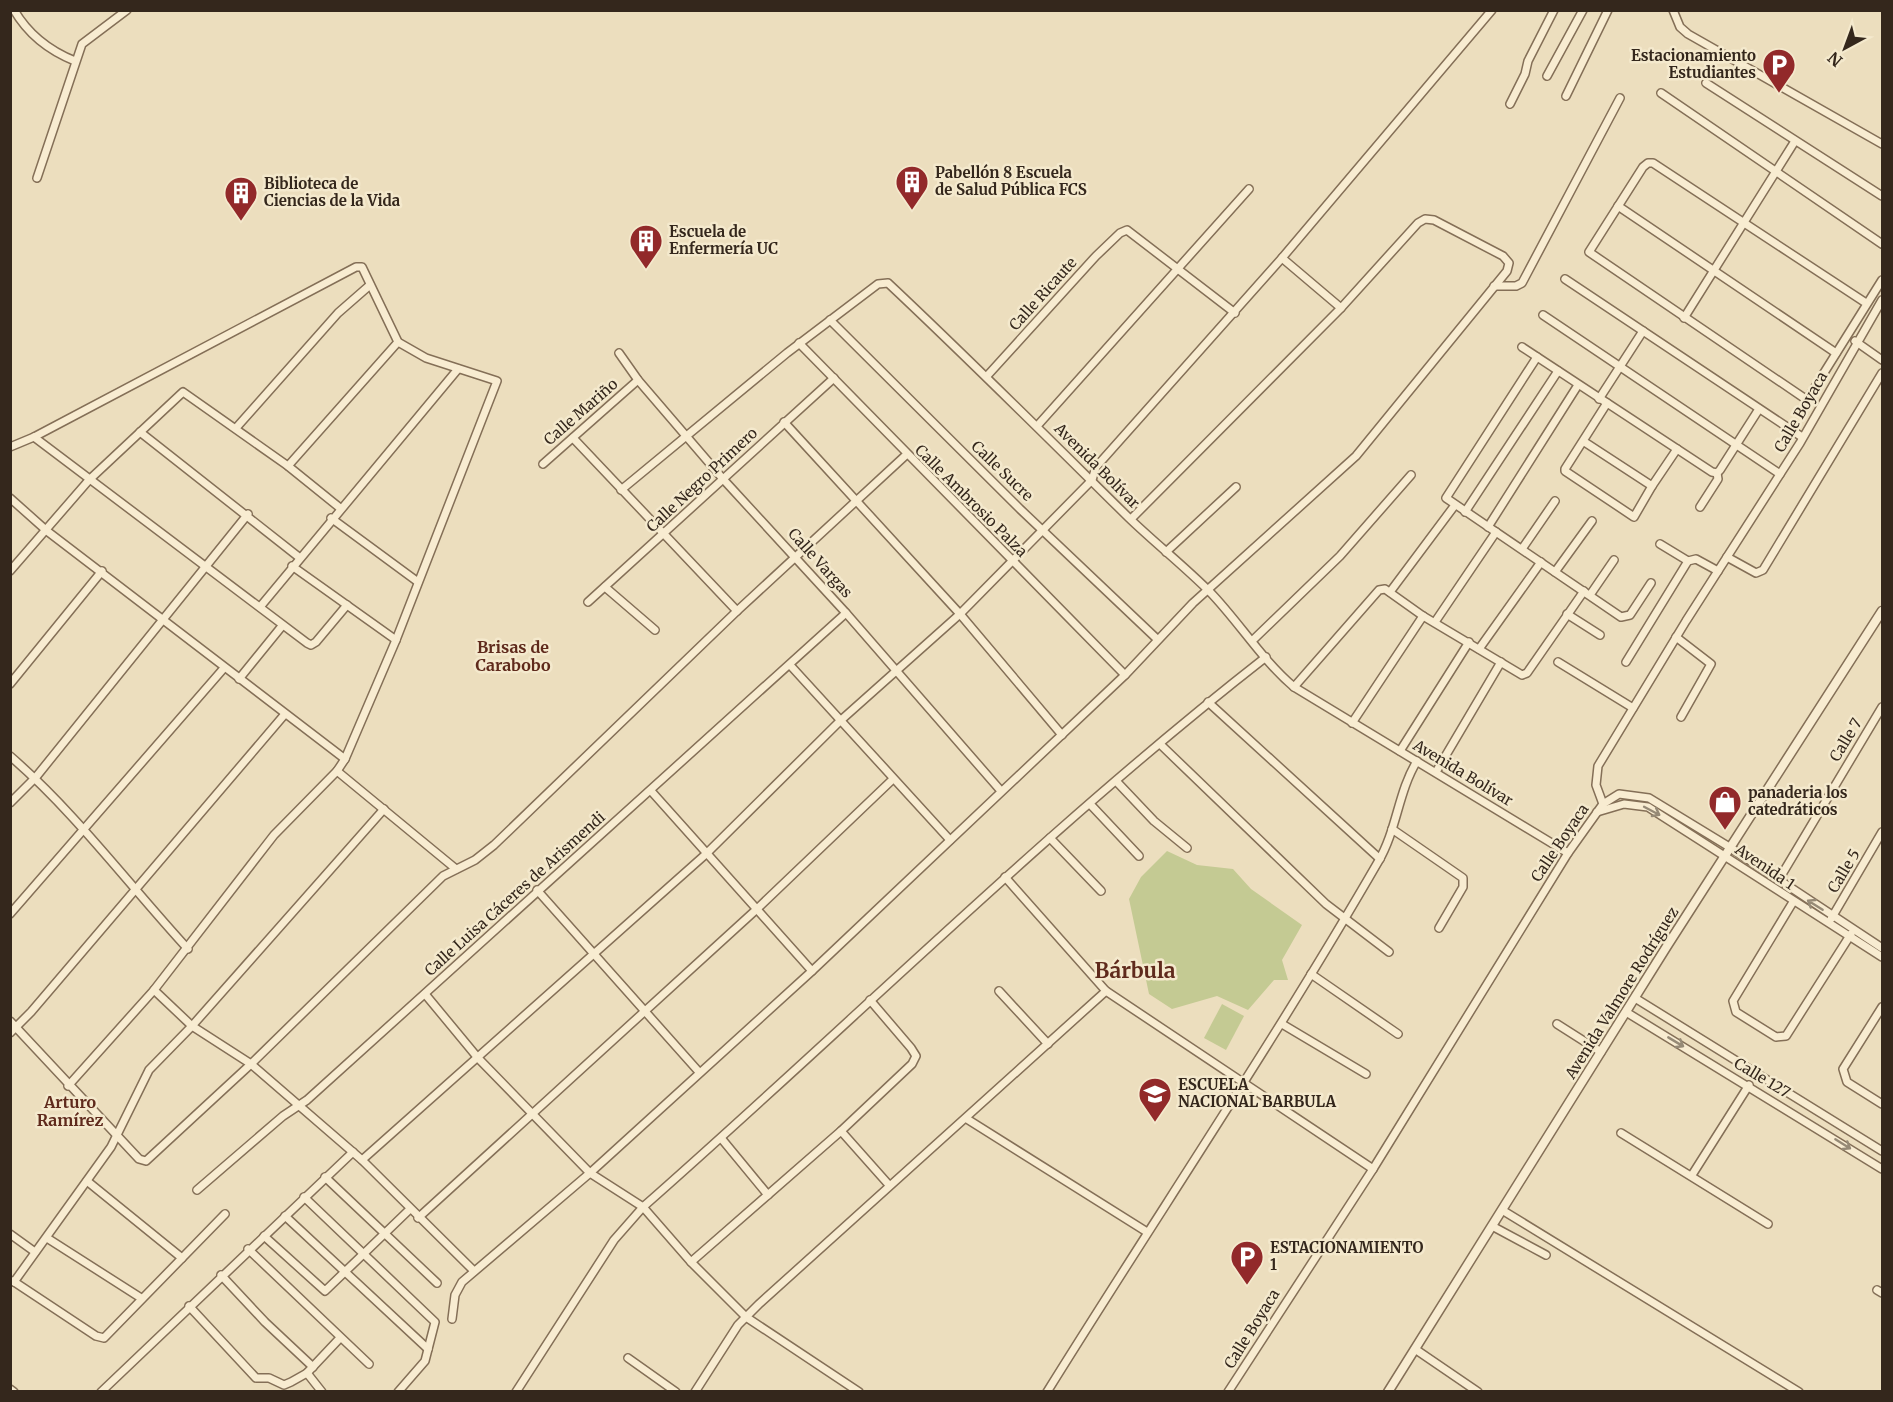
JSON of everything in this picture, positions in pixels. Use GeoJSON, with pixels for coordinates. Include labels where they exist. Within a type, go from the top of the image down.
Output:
{"type":"FeatureCollection","features":[{"type":"Feature","properties":{"kind":"street"},"geometry":{"type":"LineString","coordinates":[[14,10],[29,30],[47,47],[75,61]]}},
{"type":"Feature","properties":{"kind":"street"},"geometry":{"type":"LineString","coordinates":[[37,178],[75,61],[86,40],[127,10]]}},
{"type":"Feature","properties":{"kind":"street"},"geometry":{"type":"LineString","coordinates":[[362,1160],[706,854],[840,721],[898,672],[960,614],[1044,529],[1092,480],[1096,467],[1235,313],[1492,10]]}},
{"type":"Feature","properties":{"kind":"street"},"geometry":{"type":"LineString","coordinates":[[1510,104],[1525,74],[1528,61],[1554,10]]}},
{"type":"Feature","properties":{"kind":"street"},"geometry":{"type":"LineString","coordinates":[[1547,76],[1583,10]]}},
{"type":"Feature","properties":{"kind":"street"},"geometry":{"type":"LineString","coordinates":[[1566,96],[1608,10]]}},
{"type":"Feature","properties":{"kind":"street"},"geometry":{"type":"LineString","coordinates":[[1673,10],[1680,27],[1688,33],[1882,144]]}},
{"type":"Feature","properties":{"kind":"street"},"geometry":{"type":"LineString","coordinates":[[1706,83],[1882,196]]}},
{"type":"Feature","properties":{"kind":"street"},"geometry":{"type":"LineString","coordinates":[[1661,93],[1882,244]]}},
{"type":"Feature","properties":{"kind":"street"},"geometry":{"type":"LineString","coordinates":[[1494,286],[1516,286],[1522,283],[1620,98]]}},
{"type":"Feature","properties":{"kind":"street"},"geometry":{"type":"LineString","coordinates":[[1684,318],[1774,172],[1796,141]]}},
{"type":"Feature","properties":{"kind":"street"},"geometry":{"type":"LineString","coordinates":[[1866,303],[1648,163],[1589,252],[1591,256],[1807,400],[1882,280]]}},
{"type":"Feature","properties":{"kind":"street"},"geometry":{"type":"LineString","coordinates":[[1038,425],[1249,189]]}},
{"type":"Feature","properties":{"kind":"street"},"geometry":{"type":"LineString","coordinates":[[1618,206],[1836,353]]}},
{"type":"Feature","properties":{"kind":"street"},"geometry":{"type":"LineString","coordinates":[[452,1319],[455,1295],[462,1282],[590,1173],[812,971],[1125,675],[1157,639],[1356,456],[1507,271],[1509,263],[1503,256],[1434,220],[1425,219],[1418,223],[1341,308],[1131,519]]}},
{"type":"Feature","properties":{"kind":"street","name":"Calle Ricaute"},"geometry":{"type":"LineString","coordinates":[[987,376],[1096,256],[1120,233],[1132,232],[1178,269]]}},
{"type":"Feature","properties":{"kind":"street"},"geometry":{"type":"LineString","coordinates":[[1282,258],[1341,308]]}},
{"type":"Feature","properties":{"kind":"street"},"geometry":{"type":"LineString","coordinates":[[10,447],[34,437],[356,267],[362,267],[398,342],[426,358],[498,381],[396,640],[345,759],[337,771],[274,835],[188,949],[68,1086]]}},
{"type":"Feature","properties":{"kind":"street"},"geometry":{"type":"LineString","coordinates":[[1178,269],[1235,313]]}},
{"type":"Feature","properties":{"kind":"street"},"geometry":{"type":"LineString","coordinates":[[1565,279],[1802,437]]}},
{"type":"Feature","properties":{"kind":"street","name":"Avenida Bolívar"},"geometry":{"type":"LineString","coordinates":[[621,490],[799,343],[878,284],[888,283],[1038,425],[1131,519],[1210,592],[1253,640],[1278,673],[1294,687],[1568,853]]}},
{"type":"Feature","properties":{"kind":"street"},"geometry":{"type":"LineString","coordinates":[[236,428],[338,313],[370,285]]}},
{"type":"Feature","properties":{"kind":"street","name":"Calle Boyaca"},"geometry":{"type":"LineString","coordinates":[[1228,1392],[1373,1169],[1568,853],[1603,804],[1596,785],[1598,766],[1676,637],[1780,474],[1882,300]]}},
{"type":"Feature","properties":{"kind":"street"},"geometry":{"type":"LineString","coordinates":[[1543,315],[1780,474]]}},
{"type":"Feature","properties":{"kind":"street","name":"Calle Sucre"},"geometry":{"type":"LineString","coordinates":[[830,320],[1157,639]]}},
{"type":"Feature","properties":{"kind":"street"},"geometry":{"type":"LineString","coordinates":[[1599,399],[1643,331]]}},
{"type":"Feature","properties":{"kind":"street"},"geometry":{"type":"LineString","coordinates":[[1847,336],[1882,360]]}},
{"type":"Feature","properties":{"kind":"street"},"geometry":{"type":"LineString","coordinates":[[288,466],[398,342]]}},
{"type":"Feature","properties":{"kind":"street","name":"Calle Ambrosio Palza"},"geometry":{"type":"LineString","coordinates":[[799,343],[906,455],[1125,675]]}},
{"type":"Feature","properties":{"kind":"street"},"geometry":{"type":"LineString","coordinates":[[1522,347],[1599,399],[1717,473]]}},
{"type":"Feature","properties":{"kind":"street","name":"Calle Vargas"},"geometry":{"type":"LineString","coordinates":[[619,353],[638,380],[688,435],[723,479],[846,613],[1001,791]]}},
{"type":"Feature","properties":{"kind":"street"},"geometry":{"type":"LineString","coordinates":[[1537,357],[1446,498],[1627,618],[1651,583]]}},
{"type":"Feature","properties":{"kind":"street"},"geometry":{"type":"LineString","coordinates":[[260,607],[340,507],[458,369]]}},
{"type":"Feature","properties":{"kind":"street"},"geometry":{"type":"LineString","coordinates":[[1465,512],[1558,371]]}},
{"type":"Feature","properties":{"kind":"street"},"geometry":{"type":"LineString","coordinates":[[1727,557],[1756,573],[1763,570],[1882,372]]}},
{"type":"Feature","properties":{"kind":"street","name":"Calle Negro Primero"},"geometry":{"type":"LineString","coordinates":[[588,602],[834,378]]}},
{"type":"Feature","properties":{"kind":"street","name":"Calle Mariño"},"geometry":{"type":"LineString","coordinates":[[543,464],[638,380]]}},
{"type":"Feature","properties":{"kind":"street"},"geometry":{"type":"LineString","coordinates":[[1488,527],[1578,385]]}},
{"type":"Feature","properties":{"kind":"street"},"geometry":{"type":"LineString","coordinates":[[10,571],[89,480],[183,392],[288,466],[340,507]]}},
{"type":"Feature","properties":{"kind":"street"},"geometry":{"type":"LineString","coordinates":[[1607,403],[1565,471],[1622,510],[1634,517],[1677,449]]}},
{"type":"Feature","properties":{"kind":"street"},"geometry":{"type":"LineString","coordinates":[[1700,507],[1718,479],[1717,473],[1759,409]]}},
{"type":"Feature","properties":{"kind":"street"},"geometry":{"type":"LineString","coordinates":[[784,422],[960,614],[1062,735]]}},
{"type":"Feature","properties":{"kind":"street"},"geometry":{"type":"LineString","coordinates":[[141,432],[248,514],[300,558]]}},
{"type":"Feature","properties":{"kind":"street"},"geometry":{"type":"LineString","coordinates":[[34,437],[282,626],[311,645],[347,605]]}},
{"type":"Feature","properties":{"kind":"street"},"geometry":{"type":"LineString","coordinates":[[573,438],[621,490],[665,532],[737,611]]}},
{"type":"Feature","properties":{"kind":"street"},"geometry":{"type":"LineString","coordinates":[[1583,441],[1652,486]]}},
{"type":"Feature","properties":{"kind":"street"},"geometry":{"type":"LineString","coordinates":[[10,1021],[13,1031],[118,1135],[140,1160],[146,1161],[251,1064],[443,876],[475,860],[494,845],[737,611],[906,455]]}},
{"type":"Feature","properties":{"kind":"street"},"geometry":{"type":"LineString","coordinates":[[1253,640],[1340,556],[1412,475]]}},
{"type":"Feature","properties":{"kind":"street"},"geometry":{"type":"LineString","coordinates":[[1166,552],[1236,487]]}},
{"type":"Feature","properties":{"kind":"street"},"geometry":{"type":"LineString","coordinates":[[10,498],[46,531],[102,571],[224,668],[345,759]]}},
{"type":"Feature","properties":{"kind":"street"},"geometry":{"type":"LineString","coordinates":[[1521,549],[1555,501]]}},
{"type":"Feature","properties":{"kind":"street"},"geometry":{"type":"LineString","coordinates":[[1390,592],[1455,505]]}},
{"type":"Feature","properties":{"kind":"street"},"geometry":{"type":"LineString","coordinates":[[10,803],[36,777],[248,514]]}},
{"type":"Feature","properties":{"kind":"street"},"geometry":{"type":"LineString","coordinates":[[331,518],[418,582]]}},
{"type":"Feature","properties":{"kind":"street"},"geometry":{"type":"LineString","coordinates":[[1555,572],[1592,521]]}},
{"type":"Feature","properties":{"kind":"street"},"geometry":{"type":"LineString","coordinates":[[1435,622],[1496,532]]}},
{"type":"Feature","properties":{"kind":"street"},"geometry":{"type":"LineString","coordinates":[[1660,544],[1688,561]]}},
{"type":"Feature","properties":{"kind":"street"},"geometry":{"type":"LineString","coordinates":[[1626,662],[1688,561],[1696,559],[1718,571]]}},
{"type":"Feature","properties":{"kind":"street"},"geometry":{"type":"LineString","coordinates":[[1294,687],[1379,590],[1385,589],[1423,616],[1525,675],[1567,614],[1614,560]]}},
{"type":"Feature","properties":{"kind":"street"},"geometry":{"type":"LineString","coordinates":[[1479,648],[1541,562]]}},
{"type":"Feature","properties":{"kind":"street"},"geometry":{"type":"LineString","coordinates":[[292,566],[396,640]]}},
{"type":"Feature","properties":{"kind":"street"},"geometry":{"type":"LineString","coordinates":[[10,684],[102,571]]}},
{"type":"Feature","properties":{"kind":"street"},"geometry":{"type":"LineString","coordinates":[[605,587],[655,630]]}},
{"type":"Feature","properties":{"kind":"street","name":"Avenida Valmore Rodríguez"},"geometry":{"type":"LineString","coordinates":[[1388,1392],[1626,1012],[1882,611]]}},
{"type":"Feature","properties":{"kind":"street","name":"Calle Luisa Cáceres de Arismendi"},"geometry":{"type":"LineString","coordinates":[[197,1190],[283,1116],[298,1106],[425,994],[537,890],[651,792],[846,613]]}},
{"type":"Feature","properties":{"kind":"street"},"geometry":{"type":"LineString","coordinates":[[1567,614],[1600,635]]}},
{"type":"Feature","properties":{"kind":"street"},"geometry":{"type":"LineString","coordinates":[[1352,723],[1423,616]]}},
{"type":"Feature","properties":{"kind":"street"},"geometry":{"type":"LineString","coordinates":[[239,679],[282,626]]}},
{"type":"Feature","properties":{"kind":"street"},"geometry":{"type":"LineString","coordinates":[[1676,637],[1711,664],[1681,717]]}},
{"type":"Feature","properties":{"kind":"street"},"geometry":{"type":"LineString","coordinates":[[1400,751],[1469,642]]}},
{"type":"Feature","properties":{"kind":"street"},"geometry":{"type":"LineString","coordinates":[[516,1392],[614,1240],[643,1207],[1005,877],[1161,745],[1208,702],[1266,657]]}},
{"type":"Feature","properties":{"kind":"street"},"geometry":{"type":"LineString","coordinates":[[1436,772],[1501,662]]}},
{"type":"Feature","properties":{"kind":"street"},"geometry":{"type":"LineString","coordinates":[[1558,662],[1633,708]]}},
{"type":"Feature","properties":{"kind":"street"},"geometry":{"type":"LineString","coordinates":[[790,665],[892,780],[950,840]]}},
{"type":"Feature","properties":{"kind":"street"},"geometry":{"type":"LineString","coordinates":[[10,915],[224,668]]}},
{"type":"Feature","properties":{"kind":"street"},"geometry":{"type":"LineString","coordinates":[[1208,702],[1380,859]]}},
{"type":"Feature","properties":{"kind":"street","name":"Calle 7"},"geometry":{"type":"LineString","coordinates":[[1778,881],[1882,706]]}},
{"type":"Feature","properties":{"kind":"street"},"geometry":{"type":"LineString","coordinates":[[13,1031],[285,714]]}},
{"type":"Feature","properties":{"kind":"street"},"geometry":{"type":"LineString","coordinates":[[1161,745],[1343,919],[1389,952]]}},
{"type":"Feature","properties":{"kind":"street"},"geometry":{"type":"LineString","coordinates":[[10,756],[36,777],[85,831],[133,890],[188,949]]}},
{"type":"Feature","properties":{"kind":"street"},"geometry":{"type":"LineString","coordinates":[[1047,1392],[1282,1024],[1380,859],[1392,829],[1402,791],[1417,760]]}},
{"type":"Feature","properties":{"kind":"street"},"geometry":{"type":"LineString","coordinates":[[337,771],[456,869]]}},
{"type":"Feature","properties":{"kind":"street"},"geometry":{"type":"LineString","coordinates":[[418,1218],[758,908],[892,780]]}},
{"type":"Feature","properties":{"kind":"street"},"geometry":{"type":"LineString","coordinates":[[1117,782],[1154,821],[1187,848]]}},
{"type":"Feature","properties":{"kind":"street"},"geometry":{"type":"LineString","coordinates":[[651,792],[758,908],[812,971]]}},
{"type":"Feature","properties":{"kind":"street","name":"Avenida 1"},"geometry":{"type":"LineString","coordinates":[[1603,804],[1619,794],[1649,798],[1731,848],[1832,916],[1882,957]]}},
{"type":"Feature","properties":{"kind":"street"},"geometry":{"type":"LineString","coordinates":[[1090,804],[1139,856]]}},
{"type":"Feature","properties":{"kind":"street","name":"Avenida 1"},"geometry":{"type":"LineString","coordinates":[[1596,812],[1624,804],[1648,807],[1828,924],[1882,948]]}},
{"type":"Feature","properties":{"kind":"street"},"geometry":{"type":"LineString","coordinates":[[225,1214],[104,1338],[96,1336],[12,1281],[46,1238],[118,1135],[149,1070],[192,1026],[384,809]]}},
{"type":"Feature","properties":{"kind":"street"},"geometry":{"type":"LineString","coordinates":[[1392,829],[1462,878],[1463,887],[1439,928]]}},
{"type":"Feature","properties":{"kind":"street","name":"Calle 5"},"geometry":{"type":"LineString","coordinates":[[1828,924],[1882,832]]}},
{"type":"Feature","properties":{"kind":"street"},"geometry":{"type":"LineString","coordinates":[[1050,838],[1101,891]]}},
{"type":"Feature","properties":{"kind":"street"},"geometry":{"type":"LineString","coordinates":[[1005,877],[1106,991],[1242,1084],[1373,1169]]}},
{"type":"Feature","properties":{"kind":"street"},"geometry":{"type":"LineString","coordinates":[[537,890],[699,1072]]}},
{"type":"Feature","properties":{"kind":"street"},"geometry":{"type":"LineString","coordinates":[[1793,902],[1733,1001],[1736,1012],[1776,1037],[1786,1036],[1852,933]]}},
{"type":"Feature","properties":{"kind":"street"},"geometry":{"type":"LineString","coordinates":[[1311,974],[1398,1034]]}},
{"type":"Feature","properties":{"kind":"street"},"geometry":{"type":"LineString","coordinates":[[154,990],[192,1026],[251,1064],[362,1160],[474,1271]]}},
{"type":"Feature","properties":{"kind":"street"},"geometry":{"type":"LineString","coordinates":[[999,991],[1048,1044]]}},
{"type":"Feature","properties":{"kind":"street"},"geometry":{"type":"LineString","coordinates":[[695,1392],[746,1317],[1106,991]]}},
{"type":"Feature","properties":{"kind":"street"},"geometry":{"type":"LineString","coordinates":[[425,994],[478,1058],[590,1173],[643,1207],[691,1262],[746,1317],[859,1392]]}},
{"type":"Feature","properties":{"kind":"street","name":"Calle 127"},"geometry":{"type":"LineString","coordinates":[[1635,998],[1882,1151]]}},
{"type":"Feature","properties":{"kind":"street"},"geometry":{"type":"LineString","coordinates":[[691,1262],[841,1131],[912,1064],[916,1056],[870,1000]]}},
{"type":"Feature","properties":{"kind":"street"},"geometry":{"type":"LineString","coordinates":[[1882,1007],[1843,1069],[1847,1082],[1882,1104]]}},
{"type":"Feature","properties":{"kind":"street","name":"Calle 127"},"geometry":{"type":"LineString","coordinates":[[1626,1012],[1749,1085],[1882,1169]]}},
{"type":"Feature","properties":{"kind":"street"},"geometry":{"type":"LineString","coordinates":[[1282,1024],[1365,1074]]}},
{"type":"Feature","properties":{"kind":"street"},"geometry":{"type":"LineString","coordinates":[[1557,1024],[1601,1052]]}},
{"type":"Feature","properties":{"kind":"street"},"geometry":{"type":"LineString","coordinates":[[1692,1175],[1749,1085]]}},
{"type":"Feature","properties":{"kind":"street"},"geometry":{"type":"LineString","coordinates":[[967,1119],[1148,1232]]}},
{"type":"Feature","properties":{"kind":"street"},"geometry":{"type":"LineString","coordinates":[[841,1131],[890,1185]]}},
{"type":"Feature","properties":{"kind":"street"},"geometry":{"type":"LineString","coordinates":[[1622,1132],[1768,1224]]}},
{"type":"Feature","properties":{"kind":"street"},"geometry":{"type":"LineString","coordinates":[[721,1138],[768,1195]]}},
{"type":"Feature","properties":{"kind":"street"},"geometry":{"type":"LineString","coordinates":[[100,1392],[352,1152]]}},
{"type":"Feature","properties":{"kind":"street"},"geometry":{"type":"LineString","coordinates":[[325,1178],[437,1283]]}},
{"type":"Feature","properties":{"kind":"street"},"geometry":{"type":"LineString","coordinates":[[87,1181],[182,1258]]}},
{"type":"Feature","properties":{"kind":"street"},"geometry":{"type":"LineString","coordinates":[[304,1197],[432,1318],[435,1326],[425,1362],[398,1392]]}},
{"type":"Feature","properties":{"kind":"street"},"geometry":{"type":"LineString","coordinates":[[264,1236],[322,1290],[330,1289],[410,1210]]}},
{"type":"Feature","properties":{"kind":"street"},"geometry":{"type":"LineString","coordinates":[[1502,1210],[1799,1392]]}},
{"type":"Feature","properties":{"kind":"street"},"geometry":{"type":"LineString","coordinates":[[285,1216],[428,1349]]}},
{"type":"Feature","properties":{"kind":"street"},"geometry":{"type":"LineString","coordinates":[[1492,1226],[1546,1255]]}},
{"type":"Feature","properties":{"kind":"street"},"geometry":{"type":"LineString","coordinates":[[10,1234],[35,1252]]}},
{"type":"Feature","properties":{"kind":"street"},"geometry":{"type":"LineString","coordinates":[[46,1238],[141,1298]]}},
{"type":"Feature","properties":{"kind":"street"},"geometry":{"type":"LineString","coordinates":[[248,1249],[369,1364]]}},
{"type":"Feature","properties":{"kind":"street"},"geometry":{"type":"LineString","coordinates":[[221,1275],[265,1322],[313,1367]]}},
{"type":"Feature","properties":{"kind":"street"},"geometry":{"type":"LineString","coordinates":[[189,1306],[256,1378],[269,1378],[284,1385],[307,1374],[340,1338]]}},
{"type":"Feature","properties":{"kind":"street"},"geometry":{"type":"LineString","coordinates":[[1415,1349],[1478,1392]]}},
{"type":"Feature","properties":{"kind":"street"},"geometry":{"type":"LineString","coordinates":[[628,1358],[676,1392]]}},
{"type":"Feature","properties":{"kind":"street"},"geometry":{"type":"LineString","coordinates":[[307,1374],[322,1392]]}},
{"type":"Feature","properties":{"kind":"green space"},"geometry":{"type":"Polygon","coordinates":[[[1167,851],[1197,865],[1233,869],[1251,889],[1302,925],[1282,960],[1288,980],[1274,980],[1248,1010],[1217,996],[1172,1009],[1149,994],[1129,899],[1141,877],[1167,851]]]}},
{"type":"Feature","properties":{"kind":"green space"},"geometry":{"type":"Polygon","coordinates":[[[1222,1004],[1244,1016],[1226,1050],[1204,1038],[1222,1004]]]}},
{"type":"Feature","properties":{"kind":"place","name":"Estacionamiento Estudiantes"},"geometry":{"type":"Point","coordinates":[1779,94]}},
{"type":"Feature","properties":{"kind":"place","name":"Pabellón 8 Escuela de Salud Pública FCS"},"geometry":{"type":"Point","coordinates":[912,211]}},
{"type":"Feature","properties":{"kind":"place","name":"Biblioteca de Ciencias de la Vida"},"geometry":{"type":"Point","coordinates":[241,222]}},
{"type":"Feature","properties":{"kind":"place","name":"Escuela de Enfermería UC"},"geometry":{"type":"Point","coordinates":[646,270]}},
{"type":"Feature","properties":{"kind":"place","name":"panaderia los catedráticos"},"geometry":{"type":"Point","coordinates":[1725,831]}},
{"type":"Feature","properties":{"kind":"place","name":"ESCUELA NACIONAL BARBULA"},"geometry":{"type":"Point","coordinates":[1155,1123]}},
{"type":"Feature","properties":{"kind":"place","name":"ESTACIONAMIENTO 1"},"geometry":{"type":"Point","coordinates":[1247,1286]}},
{"type":"Feature","properties":{"kind":"district","name":"Brisas de Carabobo"},"geometry":{"type":"Point","coordinates":[513,656]}},
{"type":"Feature","properties":{"kind":"district","name":"Bárbula"},"geometry":{"type":"Point","coordinates":[1135,971]}},
{"type":"Feature","properties":{"kind":"district","name":"Arturo Ramírez"},"geometry":{"type":"Point","coordinates":[70,1111]}}]}
